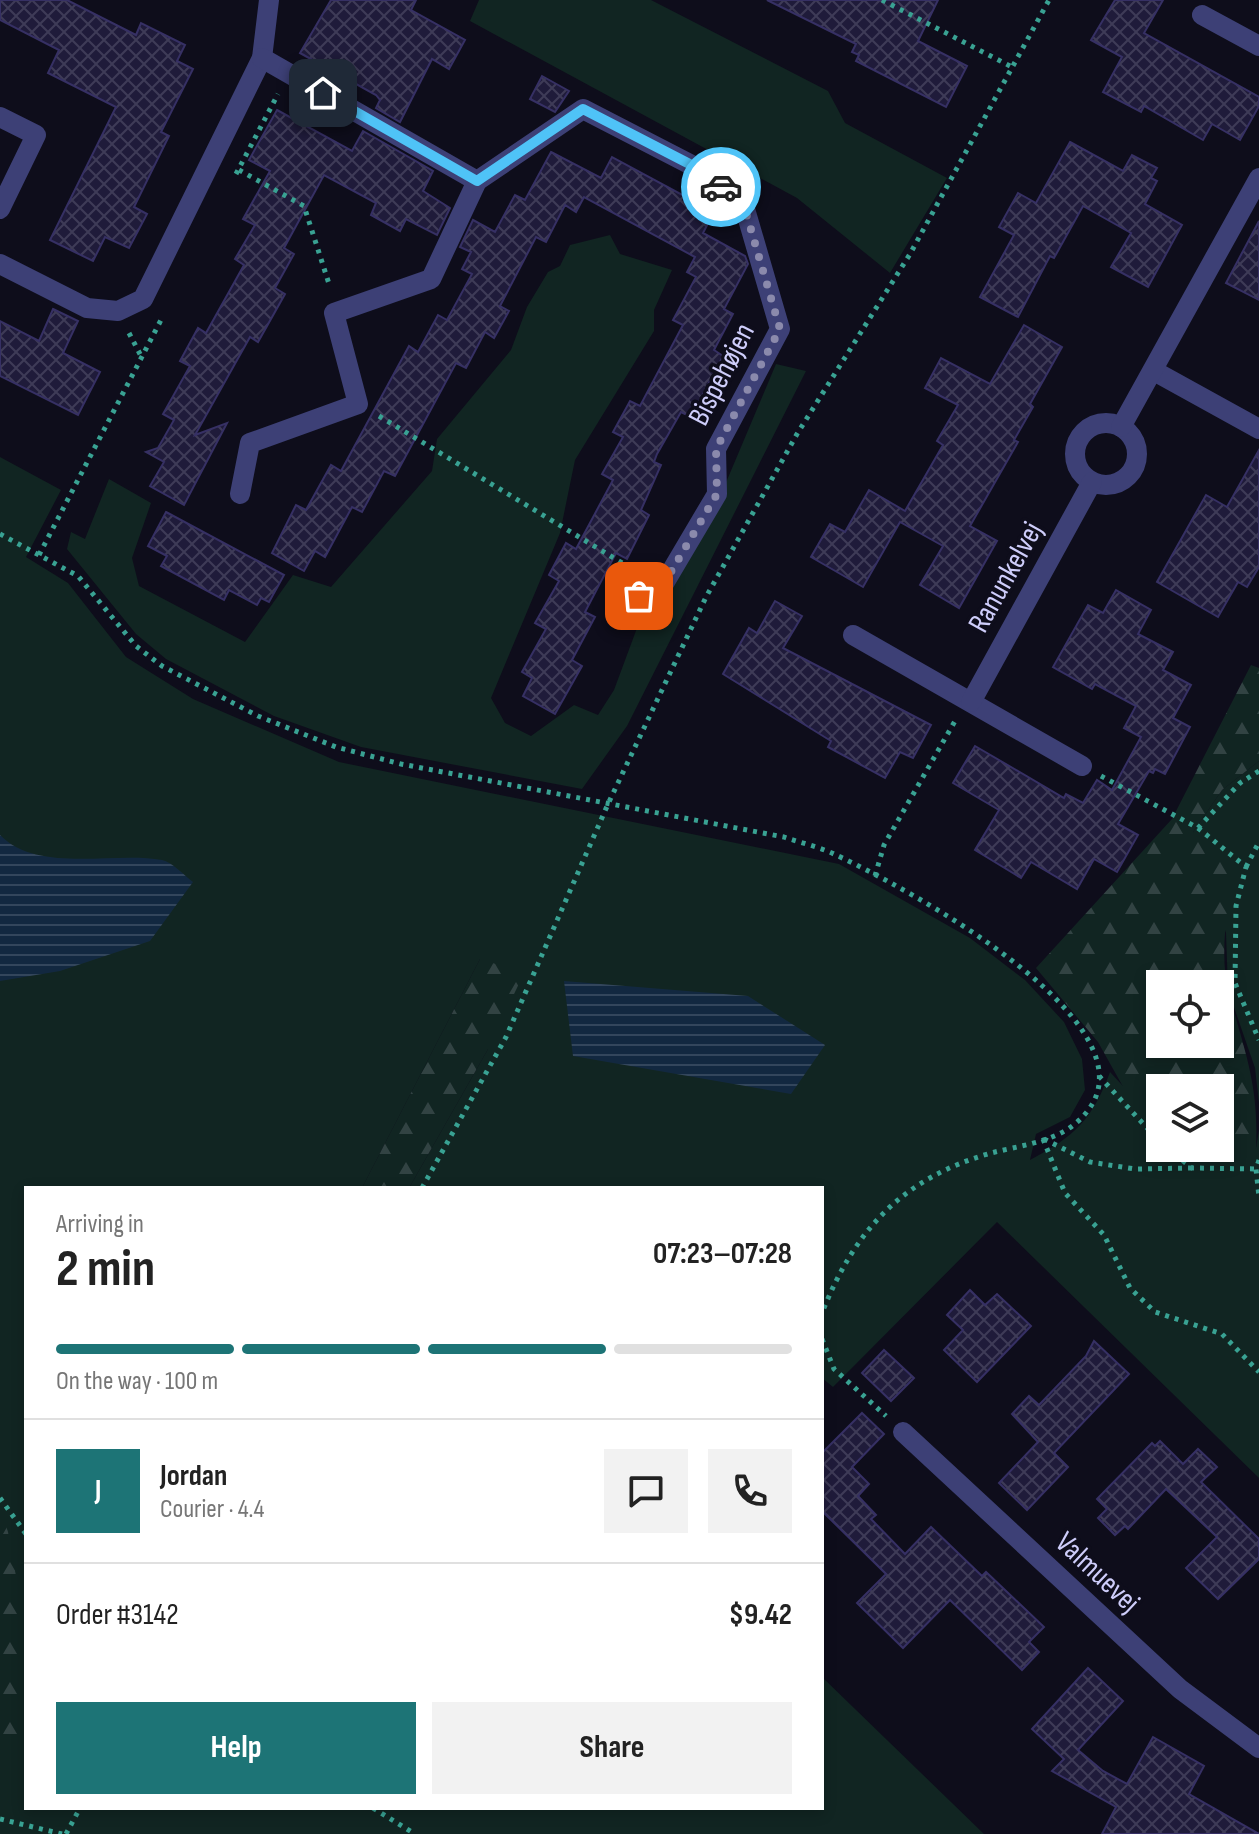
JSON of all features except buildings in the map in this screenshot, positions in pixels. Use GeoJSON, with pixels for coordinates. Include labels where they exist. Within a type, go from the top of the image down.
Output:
{"type":"FeatureCollection","features":[{"type":"Feature","properties":{"kind":"street"},"geometry":{"type":"LineString","coordinates":[[0,264],[87,308],[118,311],[143,299],[262,58],[269,0]]}},
{"type":"Feature","properties":{"kind":"street"},"geometry":{"type":"LineString","coordinates":[[1202,15],[1259,46]]}},
{"type":"Feature","properties":{"kind":"street"},"geometry":{"type":"LineString","coordinates":[[240,494],[250,443],[358,404],[334,313],[431,279],[477,181],[262,58]]}},
{"type":"Feature","properties":{"kind":"street","name":"Bispehøjen"},"geometry":{"type":"LineString","coordinates":[[477,181],[583,109],[707,173],[745,209],[780,329],[716,449],[717,494],[662,587]]}},
{"type":"Feature","properties":{"kind":"street"},"geometry":{"type":"LineString","coordinates":[[0,117],[36,135],[0,209]]}},
{"type":"Feature","properties":{"kind":"street"},"geometry":{"type":"LineString","coordinates":[[1121,427],[1259,178]]}},
{"type":"Feature","properties":{"kind":"street"},"geometry":{"type":"LineString","coordinates":[[1154,371],[1259,429]]}},
{"type":"Feature","properties":{"kind":"street"},"geometry":{"type":"LineString","coordinates":[[1112,424],[1121,427],[1135,443],[1135,464],[1130,473],[1113,484],[1092,482],[1078,468],[1075,459],[1079,439],[1093,426],[1112,424]]}},
{"type":"Feature","properties":{"kind":"street","name":"Ranunkelvej"},"geometry":{"type":"LineString","coordinates":[[971,702],[1092,482]]}},
{"type":"Feature","properties":{"kind":"street"},"geometry":{"type":"LineString","coordinates":[[617,605],[662,587]]}},
{"type":"Feature","properties":{"kind":"street"},"geometry":{"type":"LineString","coordinates":[[853,635],[1082,766]]}},
{"type":"Feature","properties":{"kind":"street","name":"Valmuevej"},"geometry":{"type":"LineString","coordinates":[[903,1432],[1180,1689],[1259,1748]]}},
{"type":"Feature","properties":{"kind":"path"},"geometry":{"type":"LineString","coordinates":[[882,0],[1012,67]]}},
{"type":"Feature","properties":{"kind":"path"},"geometry":{"type":"LineString","coordinates":[[423,1186],[506,1037],[608,804],[706,597],[797,434],[910,254],[1049,0]]}},
{"type":"Feature","properties":{"kind":"path"},"geometry":{"type":"LineString","coordinates":[[239,170],[304,206],[338,311]]}},
{"type":"Feature","properties":{"kind":"path"},"geometry":{"type":"LineString","coordinates":[[358,404],[662,587]]}},
{"type":"Feature","properties":{"kind":"path"},"geometry":{"type":"LineString","coordinates":[[0,534],[78,576],[136,646],[162,666],[258,716],[336,747],[388,760],[784,837],[835,854],[1010,956],[1069,1011],[1093,1045],[1099,1076],[1093,1100],[1077,1122],[1043,1139],[966,1160],[917,1183],[871,1224],[836,1276],[824,1308]]}},
{"type":"Feature","properties":{"kind":"path"},"geometry":{"type":"LineString","coordinates":[[875,876],[884,845],[961,709],[971,702]]}},
{"type":"Feature","properties":{"kind":"path"},"geometry":{"type":"LineString","coordinates":[[1082,766],[1198,828],[1246,867]]}},
{"type":"Feature","properties":{"kind":"path"},"geometry":{"type":"LineString","coordinates":[[1198,828],[1240,783],[1259,771]]}},
{"type":"Feature","properties":{"kind":"path"},"geometry":{"type":"LineString","coordinates":[[1259,842],[1246,867],[1236,906],[1235,983],[1259,1040]]}},
{"type":"Feature","properties":{"kind":"path"},"geometry":{"type":"LineString","coordinates":[[1099,1076],[1146,1127]]}},
{"type":"Feature","properties":{"kind":"path"},"geometry":{"type":"LineString","coordinates":[[1043,1139],[1090,1162],[1135,1169],[1258,1169]]}},
{"type":"Feature","properties":{"kind":"path"},"geometry":{"type":"LineString","coordinates":[[1043,1139],[1065,1193],[1104,1235],[1130,1288],[1155,1312],[1222,1334],[1259,1372]]}},
{"type":"Feature","properties":{"kind":"path"},"geometry":{"type":"LineString","coordinates":[[1259,1160],[1259,1197]]}},
{"type":"Feature","properties":{"kind":"path"},"geometry":{"type":"LineString","coordinates":[[1184,1162],[1192,1168]]}},
{"type":"Feature","properties":{"kind":"path"},"geometry":{"type":"LineString","coordinates":[[824,1344],[834,1369],[903,1432]]}},
{"type":"Feature","properties":{"kind":"path"},"geometry":{"type":"LineString","coordinates":[[0,1498],[24,1531]]}},
{"type":"Feature","properties":{"kind":"path"},"geometry":{"type":"LineString","coordinates":[[0,1819],[64,1834],[79,1810]]}},
{"type":"Feature","properties":{"kind":"path"},"geometry":{"type":"LineString","coordinates":[[376,1810],[415,1834]]}},
{"type":"Feature","properties":{"kind":"green space"},"geometry":{"type":"Polygon","coordinates":[[[479,0],[651,0],[828,91],[845,123],[947,178],[890,273],[797,198],[470,21],[479,0]]]}},
{"type":"Feature","properties":{"kind":"green space"},"geometry":{"type":"Polygon","coordinates":[[[610,235],[620,254],[672,270],[654,310],[654,331],[575,460],[560,533],[491,698],[505,723],[531,736],[574,705],[598,715],[614,690],[637,628],[667,593],[722,492],[776,364],[806,371],[627,726],[582,789],[361,747],[274,716],[166,659],[136,634],[67,549],[71,532],[85,539],[109,479],[151,503],[132,558],[139,586],[245,642],[293,575],[331,587],[432,471],[437,439],[511,350],[527,307],[548,272],[560,266],[570,245],[610,235]]]}},
{"type":"Feature","properties":{"kind":"green space"},"geometry":{"type":"Polygon","coordinates":[[[0,457],[61,490],[26,557],[68,583],[126,657],[193,699],[339,762],[839,864],[970,938],[1025,980],[1064,1022],[1082,1059],[1085,1090],[1070,1117],[1036,1134],[1030,1160],[1059,1143],[1080,1125],[1096,1103],[1110,1072],[1146,1111],[1146,1162],[1234,1162],[1234,1150],[1256,1148],[1259,1130],[1259,1478],[997,1222],[833,1387],[824,1380],[824,1186],[410,1186],[488,1049],[480,959],[363,1186],[24,1186],[24,1810],[824,1810],[824,1679],[984,1834],[0,1834],[0,457]]]}},
{"type":"Feature","properties":{"kind":"green space"},"geometry":{"type":"Polygon","coordinates":[[[1251,665],[1259,668],[1259,761],[1222,790],[1193,832],[1233,865],[1225,929],[1225,970],[1146,970],[1146,1058],[1234,1058],[1234,1012],[1253,1086],[1256,1148],[1242,1161],[1234,1160],[1234,1074],[1146,1074],[1146,1112],[1126,1092],[1098,1042],[1036,968],[1172,819],[1251,665]]]}},
{"type":"Feature","properties":{"kind":"green space"},"geometry":{"type":"Polygon","coordinates":[[[1259,761],[1259,1103],[1255,1068],[1234,1007],[1234,970],[1227,970],[1226,933],[1193,832],[1222,790],[1259,761]]]}},
{"type":"Feature","properties":{"kind":"green space"},"geometry":{"type":"Polygon","coordinates":[[[480,959],[524,973],[488,1049],[410,1186],[363,1186],[480,959]]]}},
{"type":"Feature","properties":{"kind":"green space"},"geometry":{"type":"Polygon","coordinates":[[[0,1508],[8,1532],[24,1620],[24,1732],[0,1748],[0,1508]]]}},
{"type":"Feature","properties":{"kind":"water"},"geometry":{"type":"Polygon","coordinates":[[[0,835],[16,847],[55,858],[162,860],[193,882],[150,941],[60,971],[0,981],[0,835]]]}},
{"type":"Feature","properties":{"kind":"water"},"geometry":{"type":"Polygon","coordinates":[[[564,981],[748,996],[825,1045],[791,1094],[573,1056],[564,981]]]}},
{"type":"Feature","properties":{"kind":"way so far"},"geometry":{"type":"LineString","coordinates":[[639,596],[662,587],[717,494],[716,449],[780,329],[745,209],[721,187]]}},
{"type":"Feature","properties":{"kind":"route"},"geometry":{"type":"LineString","coordinates":[[323,93],[477,181],[583,109],[707,173],[721,187]]}}]}
